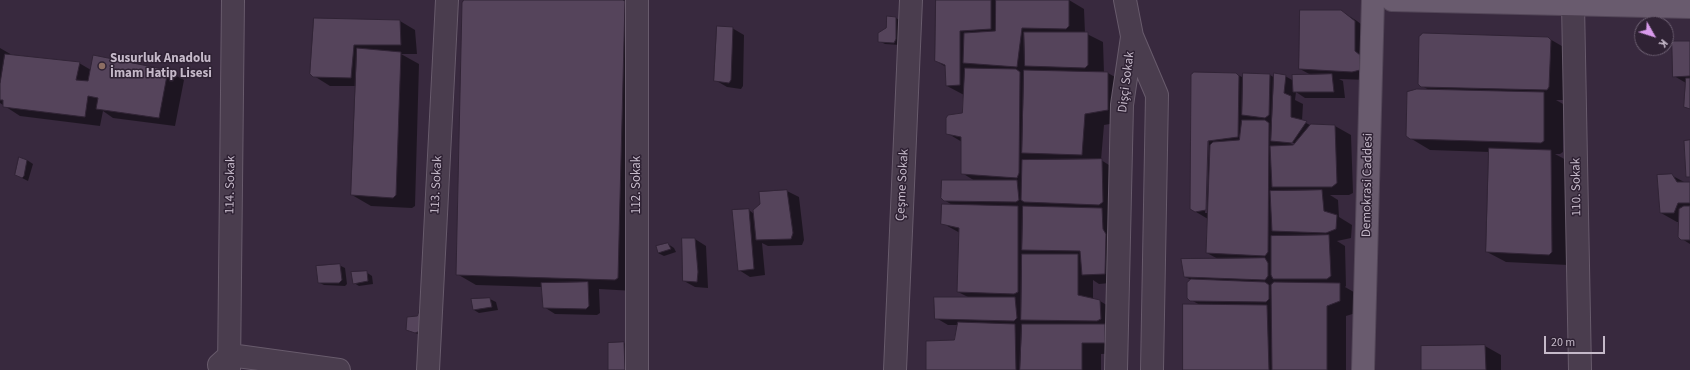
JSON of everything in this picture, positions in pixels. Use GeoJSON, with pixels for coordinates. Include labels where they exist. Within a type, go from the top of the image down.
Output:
{"type":"FeatureCollection","features":[{"type":"Feature","properties":{"kind":"main road","name":"Demokrasi Caddesi"},"geometry":{"type":"LineString","coordinates":[[1363,370],[1373,0]]}},
{"type":"Feature","properties":{"kind":"main road"},"geometry":{"type":"LineString","coordinates":[[1392,0],[1690,7]]}},
{"type":"Feature","properties":{"kind":"street","name":"114. Sokak"},"geometry":{"type":"LineString","coordinates":[[229,363],[233,0]]}},
{"type":"Feature","properties":{"kind":"street","name":"113. Sokak"},"geometry":{"type":"LineString","coordinates":[[428,370],[447,0]]}},
{"type":"Feature","properties":{"kind":"street","name":"112. Sokak"},"geometry":{"type":"LineString","coordinates":[[637,0],[637,370]]}},
{"type":"Feature","properties":{"kind":"street","name":"Çeşme Sokak"},"geometry":{"type":"LineString","coordinates":[[895,370],[911,0]]}},
{"type":"Feature","properties":{"kind":"street"},"geometry":{"type":"LineString","coordinates":[[1125,0],[1132,36]]}},
{"type":"Feature","properties":{"kind":"street","name":"110. Sokak"},"geometry":{"type":"LineString","coordinates":[[1574,4],[1580,370]]}},
{"type":"Feature","properties":{"kind":"street","name":"Dişçi Sokak"},"geometry":{"type":"LineString","coordinates":[[1116,370],[1122,105],[1132,36]]}},
{"type":"Feature","properties":{"kind":"street","name":"Dişçi Sokak"},"geometry":{"type":"LineString","coordinates":[[1132,36],[1157,95],[1152,370]]}},
{"type":"Feature","properties":{"kind":"street"},"geometry":{"type":"LineString","coordinates":[[214,370],[229,363],[339,370]]}},
{"type":"Feature","properties":{"kind":"building"},"geometry":{"type":"Polygon","coordinates":[[[464,0],[625,1],[618,278],[615,280],[456,275],[462,3],[464,0]]]}},
{"type":"Feature","properties":{"kind":"building"},"geometry":{"type":"Polygon","coordinates":[[[936,0],[991,0],[991,29],[960,31],[960,85],[946,86],[945,65],[935,61],[936,0]]]}},
{"type":"Feature","properties":{"kind":"building"},"geometry":{"type":"Polygon","coordinates":[[[996,0],[1069,0],[1069,26],[1066,29],[1022,28],[1017,67],[963,63],[964,33],[995,31],[996,0]]]}},
{"type":"Feature","properties":{"kind":"building"},"geometry":{"type":"Polygon","coordinates":[[[1300,10],[1341,10],[1355,21],[1355,51],[1360,55],[1360,70],[1352,72],[1299,69],[1300,10]]]}},
{"type":"Feature","properties":{"kind":"building"},"geometry":{"type":"Polygon","coordinates":[[[887,16],[896,17],[896,39],[894,43],[878,42],[878,33],[886,28],[887,16]]]}},
{"type":"Feature","properties":{"kind":"building"},"geometry":{"type":"Polygon","coordinates":[[[314,18],[400,20],[401,45],[354,45],[351,78],[313,77],[310,74],[314,18]]]}},
{"type":"Feature","properties":{"kind":"building"},"geometry":{"type":"Polygon","coordinates":[[[717,26],[733,27],[731,80],[729,83],[714,81],[717,26]]]}},
{"type":"Feature","properties":{"kind":"building"},"geometry":{"type":"Polygon","coordinates":[[[1024,32],[1088,32],[1088,65],[1085,68],[1025,66],[1024,32]]]}},
{"type":"Feature","properties":{"kind":"building"},"geometry":{"type":"Polygon","coordinates":[[[1423,33],[1548,37],[1551,40],[1549,87],[1547,90],[1421,87],[1418,84],[1419,37],[1423,33]]]}},
{"type":"Feature","properties":{"kind":"building"},"geometry":{"type":"Polygon","coordinates":[[[1674,41],[1690,41],[1690,76],[1673,77],[1674,41]]]}},
{"type":"Feature","properties":{"kind":"building"},"geometry":{"type":"Polygon","coordinates":[[[357,48],[401,52],[396,195],[393,198],[351,195],[357,48]]]}},
{"type":"Feature","properties":{"kind":"building","name":"Susurluk Anadolu İmam Hatip Lisesi"},"geometry":{"type":"Polygon","coordinates":[[[5,54],[80,62],[76,80],[88,81],[93,55],[168,70],[159,118],[96,109],[98,98],[88,96],[85,117],[3,107],[3,100],[0,100],[0,84],[5,54]]]}},
{"type":"Feature","properties":{"kind":"building"},"geometry":{"type":"Polygon","coordinates":[[[965,68],[1016,69],[1020,72],[1019,173],[1017,178],[961,174],[961,137],[946,134],[946,118],[948,115],[962,113],[965,68]]]}},
{"type":"Feature","properties":{"kind":"building"},"geometry":{"type":"Polygon","coordinates":[[[1024,70],[1108,72],[1108,110],[1085,114],[1082,155],[1022,153],[1024,70]]]}},
{"type":"Feature","properties":{"kind":"building"},"geometry":{"type":"Polygon","coordinates":[[[1194,72],[1236,73],[1239,76],[1238,137],[1208,141],[1206,210],[1195,212],[1190,209],[1191,75],[1194,72]]]}},
{"type":"Feature","properties":{"kind":"building"},"geometry":{"type":"Polygon","coordinates":[[[1243,73],[1270,74],[1269,115],[1265,118],[1242,115],[1243,73]]]}},
{"type":"Feature","properties":{"kind":"building"},"geometry":{"type":"Polygon","coordinates":[[[1274,73],[1286,75],[1284,93],[1291,96],[1291,117],[1307,121],[1292,143],[1271,141],[1274,73]]]}},
{"type":"Feature","properties":{"kind":"building"},"geometry":{"type":"Polygon","coordinates":[[[1332,74],[1334,92],[1293,92],[1292,75],[1332,74]]]}},
{"type":"Feature","properties":{"kind":"building"},"geometry":{"type":"Polygon","coordinates":[[[1686,78],[1690,78],[1690,109],[1684,107],[1686,78]]]}},
{"type":"Feature","properties":{"kind":"building"},"geometry":{"type":"Polygon","coordinates":[[[1417,89],[1544,92],[1544,141],[1541,143],[1410,139],[1406,136],[1407,92],[1417,89]]]}},
{"type":"Feature","properties":{"kind":"building"},"geometry":{"type":"Polygon","coordinates":[[[1242,120],[1265,120],[1269,123],[1268,252],[1265,256],[1206,253],[1210,145],[1213,142],[1239,140],[1242,120]]]}},
{"type":"Feature","properties":{"kind":"building"},"geometry":{"type":"Polygon","coordinates":[[[1311,124],[1335,125],[1337,183],[1332,187],[1272,187],[1270,146],[1293,145],[1311,124]]]}},
{"type":"Feature","properties":{"kind":"building"},"geometry":{"type":"Polygon","coordinates":[[[1690,140],[1690,177],[1686,177],[1684,141],[1690,140]]]}},
{"type":"Feature","properties":{"kind":"building"},"geometry":{"type":"Polygon","coordinates":[[[1489,148],[1551,150],[1552,252],[1549,255],[1486,252],[1489,148]]]}},
{"type":"Feature","properties":{"kind":"building"},"geometry":{"type":"Polygon","coordinates":[[[19,157],[27,160],[24,176],[22,178],[15,175],[19,157]]]}},
{"type":"Feature","properties":{"kind":"building"},"geometry":{"type":"Polygon","coordinates":[[[1102,159],[1103,202],[1099,205],[1024,202],[1021,200],[1022,160],[1102,159]]]}},
{"type":"Feature","properties":{"kind":"building"},"geometry":{"type":"Polygon","coordinates":[[[1672,174],[1677,182],[1690,182],[1690,203],[1678,203],[1674,213],[1660,213],[1657,175],[1672,174]]]}},
{"type":"Feature","properties":{"kind":"building"},"geometry":{"type":"Polygon","coordinates":[[[942,180],[1017,180],[1019,200],[1016,202],[944,201],[941,198],[942,180]]]}},
{"type":"Feature","properties":{"kind":"building"},"geometry":{"type":"Polygon","coordinates":[[[787,190],[793,233],[791,239],[756,240],[753,210],[760,204],[759,192],[787,190]]]}},
{"type":"Feature","properties":{"kind":"building"},"geometry":{"type":"Polygon","coordinates":[[[1322,190],[1324,211],[1337,215],[1336,229],[1326,233],[1272,231],[1270,191],[1322,190]]]}},
{"type":"Feature","properties":{"kind":"building"},"geometry":{"type":"Polygon","coordinates":[[[942,204],[1018,206],[1018,292],[1014,294],[957,292],[959,228],[941,224],[942,204]]]}},
{"type":"Feature","properties":{"kind":"building"},"geometry":{"type":"Polygon","coordinates":[[[1023,206],[1102,208],[1103,229],[1106,234],[1105,274],[1082,275],[1080,251],[1022,250],[1023,206]]]}},
{"type":"Feature","properties":{"kind":"building"},"geometry":{"type":"Polygon","coordinates":[[[1684,206],[1690,206],[1690,240],[1681,240],[1678,237],[1679,209],[1684,206]]]}},
{"type":"Feature","properties":{"kind":"building"},"geometry":{"type":"Polygon","coordinates":[[[749,209],[754,269],[738,271],[732,210],[749,209]]]}},
{"type":"Feature","properties":{"kind":"building"},"geometry":{"type":"Polygon","coordinates":[[[1329,235],[1331,276],[1327,279],[1273,279],[1271,275],[1271,236],[1329,235]]]}},
{"type":"Feature","properties":{"kind":"building"},"geometry":{"type":"Polygon","coordinates":[[[682,238],[695,238],[698,272],[697,282],[683,281],[682,238]]]}},
{"type":"Feature","properties":{"kind":"building"},"geometry":{"type":"Polygon","coordinates":[[[668,243],[671,249],[658,253],[656,246],[668,243]]]}},
{"type":"Feature","properties":{"kind":"building"},"geometry":{"type":"Polygon","coordinates":[[[1022,254],[1078,254],[1078,295],[1100,300],[1101,319],[1097,321],[1021,320],[1022,254]]]}},
{"type":"Feature","properties":{"kind":"building"},"geometry":{"type":"Polygon","coordinates":[[[1265,258],[1268,263],[1268,276],[1265,280],[1184,277],[1181,259],[1265,258]]]}},
{"type":"Feature","properties":{"kind":"building"},"geometry":{"type":"Polygon","coordinates":[[[340,264],[342,280],[339,283],[318,283],[316,266],[340,264]]]}},
{"type":"Feature","properties":{"kind":"building"},"geometry":{"type":"Polygon","coordinates":[[[367,271],[368,281],[353,284],[351,272],[367,271]]]}},
{"type":"Feature","properties":{"kind":"building"},"geometry":{"type":"Polygon","coordinates":[[[1191,279],[1265,282],[1269,285],[1269,299],[1266,302],[1190,301],[1187,298],[1187,283],[1191,279]]]}},
{"type":"Feature","properties":{"kind":"building"},"geometry":{"type":"Polygon","coordinates":[[[588,282],[589,306],[586,309],[543,308],[541,283],[588,282]]]}},
{"type":"Feature","properties":{"kind":"building"},"geometry":{"type":"Polygon","coordinates":[[[1274,282],[1340,283],[1340,301],[1327,306],[1327,370],[1272,370],[1271,285],[1274,282]]]}},
{"type":"Feature","properties":{"kind":"building"},"geometry":{"type":"Polygon","coordinates":[[[934,297],[1015,297],[1017,318],[1014,321],[935,319],[934,297]]]}},
{"type":"Feature","properties":{"kind":"building"},"geometry":{"type":"Polygon","coordinates":[[[490,298],[492,307],[473,310],[471,299],[490,298]]]}},
{"type":"Feature","properties":{"kind":"building"},"geometry":{"type":"Polygon","coordinates":[[[1183,304],[1267,305],[1269,370],[1183,370],[1183,304]]]}},
{"type":"Feature","properties":{"kind":"building"},"geometry":{"type":"Polygon","coordinates":[[[420,309],[423,330],[415,333],[406,330],[407,317],[417,316],[420,309]]]}},
{"type":"Feature","properties":{"kind":"building"},"geometry":{"type":"Polygon","coordinates":[[[958,322],[1015,324],[1016,370],[926,370],[926,341],[954,340],[958,322]]]}},
{"type":"Feature","properties":{"kind":"building"},"geometry":{"type":"Polygon","coordinates":[[[1022,324],[1105,324],[1105,343],[1082,343],[1082,370],[1020,370],[1022,324]]]}},
{"type":"Feature","properties":{"kind":"building"},"geometry":{"type":"Polygon","coordinates":[[[624,342],[625,370],[608,370],[608,343],[624,342]]]}},
{"type":"Feature","properties":{"kind":"building"},"geometry":{"type":"Polygon","coordinates":[[[1485,345],[1486,370],[1421,370],[1421,346],[1485,345]]]}},
{"type":"Feature","properties":{"kind":"place","name":"Susurluk Anadolu İmam Hatip Lisesi"},"geometry":{"type":"Point","coordinates":[102,66]}}]}
